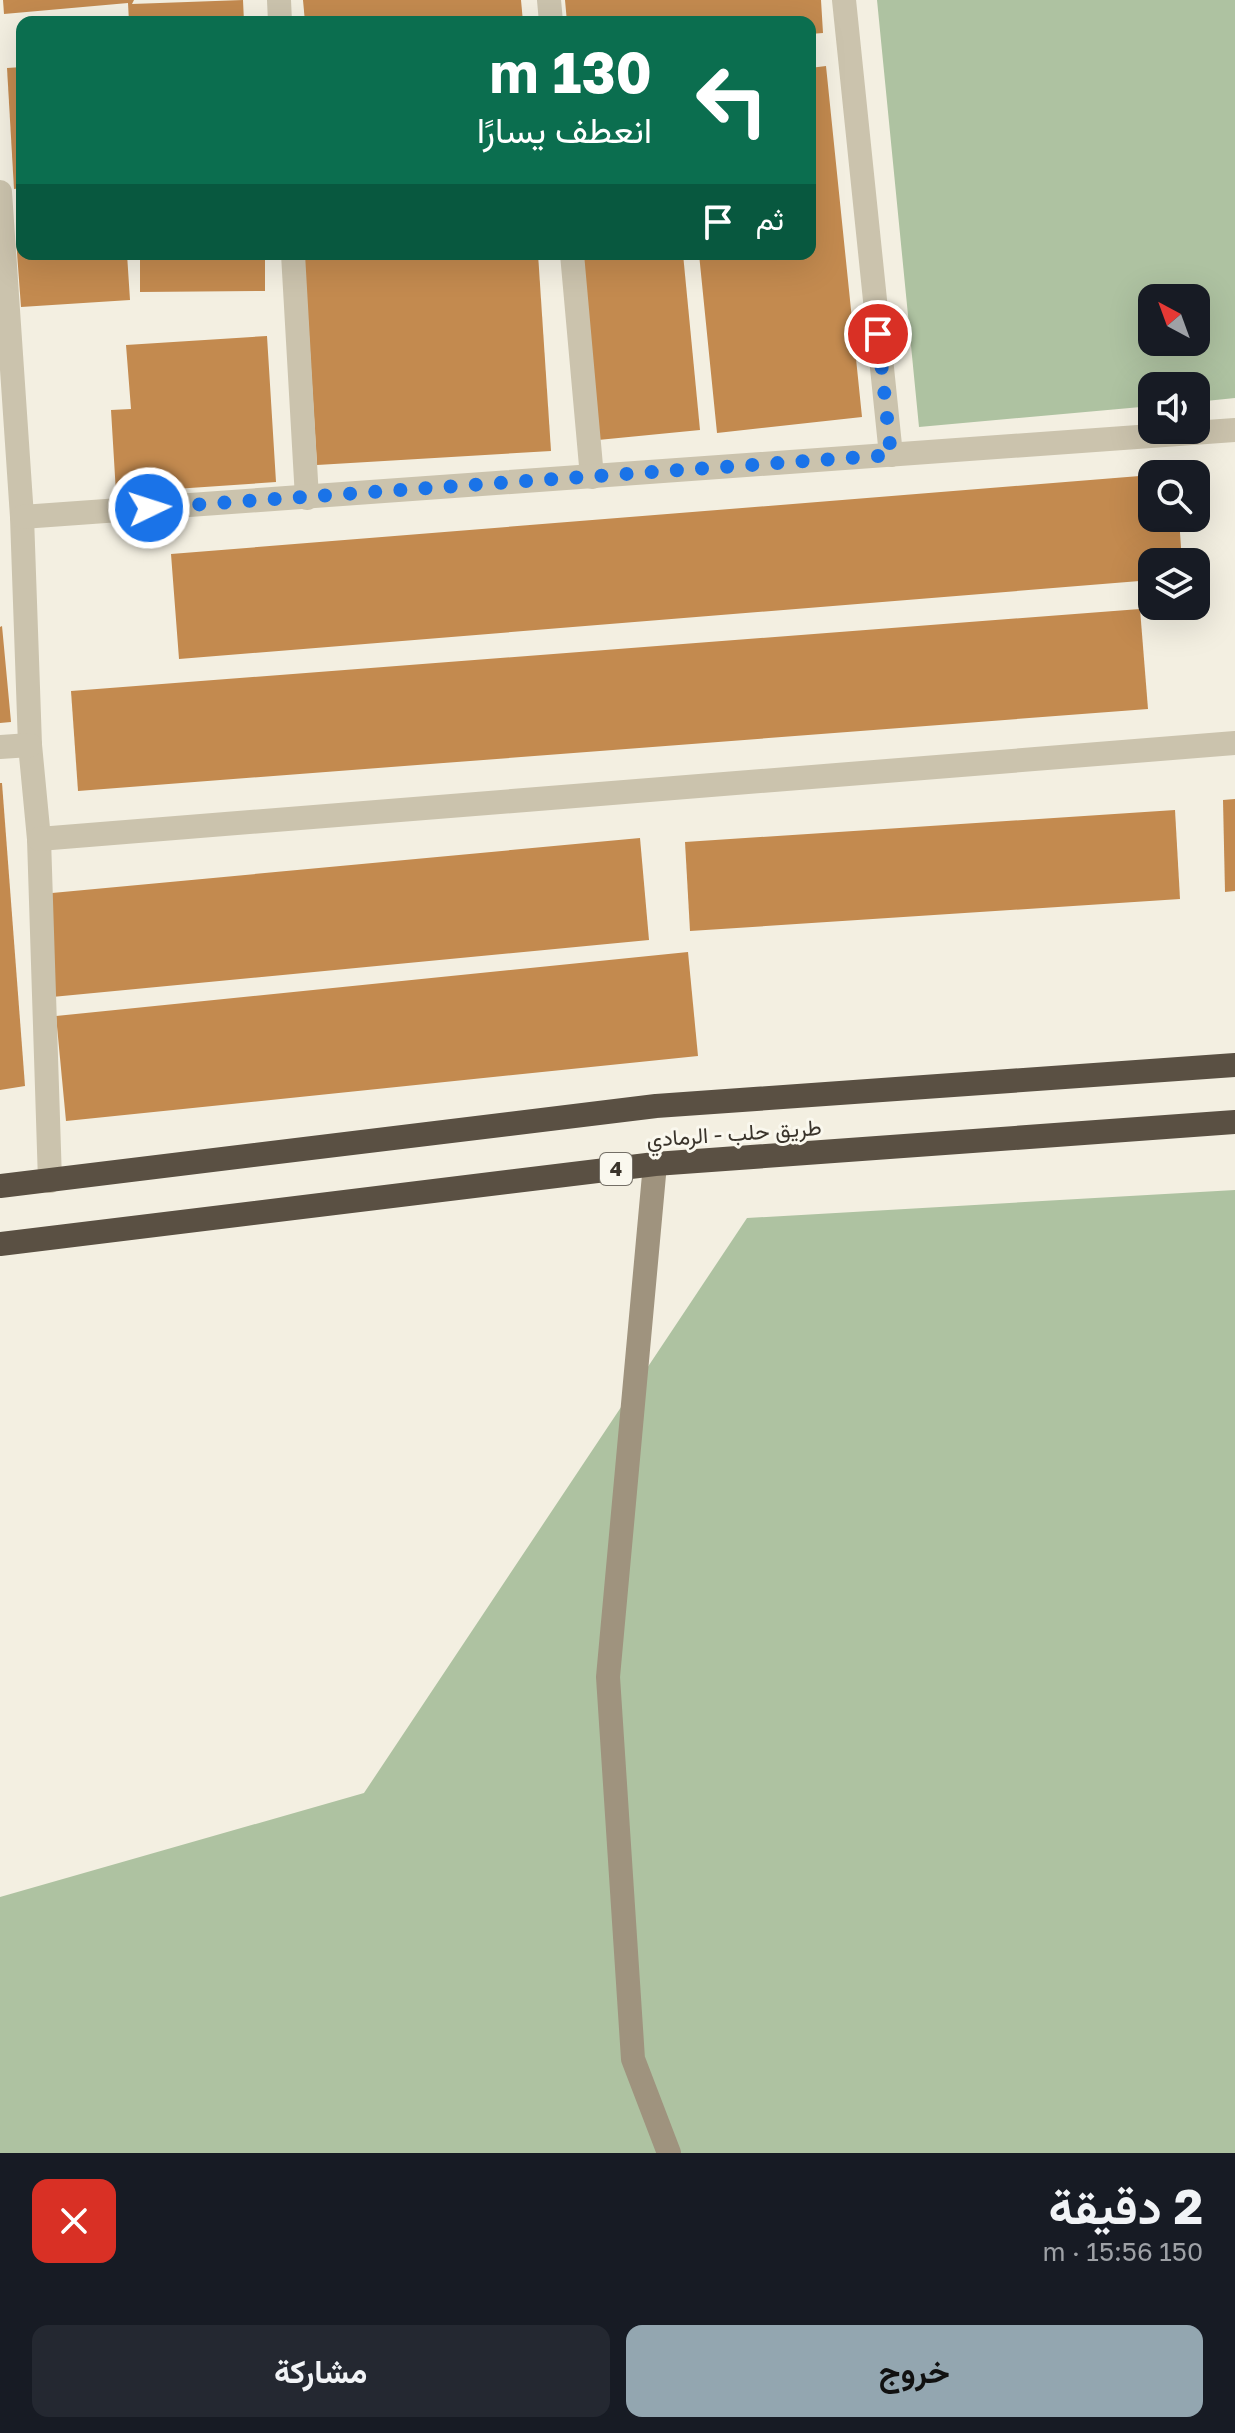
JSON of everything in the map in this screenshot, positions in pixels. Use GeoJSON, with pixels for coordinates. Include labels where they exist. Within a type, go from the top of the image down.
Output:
{"type":"FeatureCollection","features":[{"type":"Feature","properties":{"kind":"highway","name":"طريق حلب - الرمادي"},"geometry":{"type":"LineString","coordinates":[[0,1186],[656,1106],[1235,1065]]}},
{"type":"Feature","properties":{"kind":"highway","name":"طريق حلب - الرمادي"},"geometry":{"type":"LineString","coordinates":[[0,1244],[655,1164],[1235,1122]]}},
{"type":"Feature","properties":{"kind":"street"},"geometry":{"type":"LineString","coordinates":[[844,0],[891,455]]}},
{"type":"Feature","properties":{"kind":"street"},"geometry":{"type":"LineString","coordinates":[[0,192],[22,517],[30,745],[39,839],[50,1181]]}},
{"type":"Feature","properties":{"kind":"street"},"geometry":{"type":"LineString","coordinates":[[293,260],[307,498]]}},
{"type":"Feature","properties":{"kind":"street"},"geometry":{"type":"LineString","coordinates":[[573,260],[592,477]]}},
{"type":"Feature","properties":{"kind":"street"},"geometry":{"type":"LineString","coordinates":[[22,517],[1235,430]]}},
{"type":"Feature","properties":{"kind":"street"},"geometry":{"type":"LineString","coordinates":[[39,839],[1235,743]]}},
{"type":"Feature","properties":{"kind":"street"},"geometry":{"type":"LineString","coordinates":[[0,747],[30,745]]}},
{"type":"Feature","properties":{"kind":"street"},"geometry":{"type":"LineString","coordinates":[[655,1164],[608,1677],[633,2059],[669,2153]]}},
{"type":"Feature","properties":{"kind":"green space"},"geometry":{"type":"Polygon","coordinates":[[[877,0],[1235,0],[1235,398],[1210,401],[1210,372],[1138,372],[1138,407],[919,427],[877,0]]]}},
{"type":"Feature","properties":{"kind":"green space"},"geometry":{"type":"Polygon","coordinates":[[[1235,1190],[1235,2153],[0,2153],[0,1897],[364,1793],[747,1218],[1235,1190]]]}},
{"type":"Feature","properties":{"kind":"building"},"geometry":{"type":"Polygon","coordinates":[[[3,0],[134,0],[132,4],[243,0],[244,16],[129,16],[128,3],[4,14],[3,0]]]}},
{"type":"Feature","properties":{"kind":"building"},"geometry":{"type":"Polygon","coordinates":[[[303,0],[521,0],[522,16],[304,16],[303,0]]]}},
{"type":"Feature","properties":{"kind":"building"},"geometry":{"type":"Polygon","coordinates":[[[565,0],[821,0],[823,33],[816,34],[816,16],[566,16],[565,0]]]}},
{"type":"Feature","properties":{"kind":"building"},"geometry":{"type":"Polygon","coordinates":[[[826,66],[862,417],[717,433],[700,260],[816,260],[816,67],[826,66]]]}},
{"type":"Feature","properties":{"kind":"building"},"geometry":{"type":"Polygon","coordinates":[[[16,67],[14,189],[7,68],[16,67]]]}},
{"type":"Feature","properties":{"kind":"building"},"geometry":{"type":"Polygon","coordinates":[[[18,260],[127,260],[130,300],[21,307],[18,260]]]}},
{"type":"Feature","properties":{"kind":"building"},"geometry":{"type":"Polygon","coordinates":[[[140,260],[265,260],[265,291],[140,292],[140,260]]]}},
{"type":"Feature","properties":{"kind":"building"},"geometry":{"type":"Polygon","coordinates":[[[304,260],[538,260],[551,451],[317,465],[304,260]]]}},
{"type":"Feature","properties":{"kind":"building"},"geometry":{"type":"Polygon","coordinates":[[[579,260],[684,260],[700,430],[598,440],[579,260]]]}},
{"type":"Feature","properties":{"kind":"building"},"geometry":{"type":"Polygon","coordinates":[[[267,336],[276,482],[116,493],[111,410],[131,409],[126,345],[267,336]]]}},
{"type":"Feature","properties":{"kind":"building"},"geometry":{"type":"Polygon","coordinates":[[[1138,476],[1138,532],[1180,532],[1181,548],[1138,548],[1138,581],[179,659],[171,554],[1138,476]]]}},
{"type":"Feature","properties":{"kind":"building"},"geometry":{"type":"Polygon","coordinates":[[[1138,609],[1148,709],[78,791],[71,691],[1138,609]]]}},
{"type":"Feature","properties":{"kind":"building"},"geometry":{"type":"Polygon","coordinates":[[[0,627],[11,722],[0,723],[0,627]]]}},
{"type":"Feature","properties":{"kind":"building"},"geometry":{"type":"Polygon","coordinates":[[[0,783],[25,1086],[0,1090],[0,783]]]}},
{"type":"Feature","properties":{"kind":"building"},"geometry":{"type":"Polygon","coordinates":[[[1235,799],[1235,891],[1225,892],[1223,800],[1235,799]]]}},
{"type":"Feature","properties":{"kind":"building"},"geometry":{"type":"Polygon","coordinates":[[[1175,810],[1180,899],[690,931],[685,842],[1175,810]]]}},
{"type":"Feature","properties":{"kind":"building"},"geometry":{"type":"Polygon","coordinates":[[[640,838],[649,940],[52,997],[52,893],[640,838]]]}},
{"type":"Feature","properties":{"kind":"building"},"geometry":{"type":"Polygon","coordinates":[[[688,952],[698,1056],[66,1121],[56,1016],[688,952]]]}},
{"type":"Feature","properties":{"kind":"route"},"geometry":{"type":"LineString","coordinates":[[149,508],[891,455],[878,334]]}}]}
